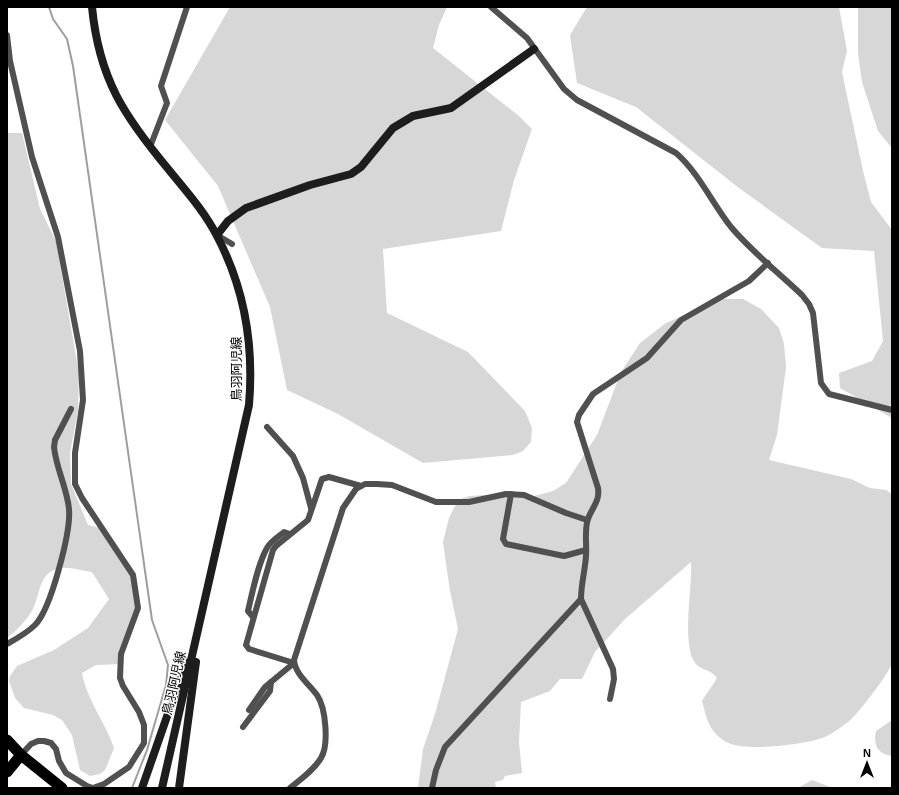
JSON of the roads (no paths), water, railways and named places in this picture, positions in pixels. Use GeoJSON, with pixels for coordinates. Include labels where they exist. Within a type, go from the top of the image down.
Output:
{"type":"FeatureCollection","features":[{"type":"Feature","properties":{"kind":"highway"},"geometry":{"type":"LineString","coordinates":[[7,740],[22,755],[62,788]]}},
{"type":"Feature","properties":{"kind":"highway"},"geometry":{"type":"LineString","coordinates":[[7,772],[22,755]]}},
{"type":"Feature","properties":{"kind":"main road","name":"鳥羽阿児線"},"geometry":{"type":"LineString","coordinates":[[92,7],[94,30],[105,74],[126,113],[187,192],[217,235],[238,288],[249,334],[251,382],[249,406],[162,788]]}},
{"type":"Feature","properties":{"kind":"main road"},"geometry":{"type":"LineString","coordinates":[[217,235],[228,221],[246,208],[310,185],[351,174],[361,167],[393,128],[414,116],[451,108],[534,49]]}},
{"type":"Feature","properties":{"kind":"main road"},"geometry":{"type":"LineString","coordinates":[[142,788],[200,622]]}},
{"type":"Feature","properties":{"kind":"main road"},"geometry":{"type":"LineString","coordinates":[[179,788],[200,622]]}},
{"type":"Feature","properties":{"kind":"street"},"geometry":{"type":"LineString","coordinates":[[150,146],[167,104],[161,86],[187,7]]}},
{"type":"Feature","properties":{"kind":"street"},"geometry":{"type":"LineString","coordinates":[[491,7],[527,38],[564,89],[577,100],[671,150],[692,168],[730,225],[743,241],[768,263],[809,304],[814,322],[821,383],[829,394],[892,410]]}},
{"type":"Feature","properties":{"kind":"street"},"geometry":{"type":"LineString","coordinates":[[7,35],[9,61],[32,157],[58,237],[80,351],[83,400],[75,453],[75,484],[82,498],[133,575],[138,608],[122,651],[120,678],[123,686],[139,712],[144,725],[144,743],[129,767],[98,786],[87,786],[66,773],[59,761],[56,749],[51,743],[38,741],[31,744],[22,755]]}},
{"type":"Feature","properties":{"kind":"street"},"geometry":{"type":"LineString","coordinates":[[217,235],[232,244]]}},
{"type":"Feature","properties":{"kind":"street"},"geometry":{"type":"LineString","coordinates":[[610,699],[614,679],[613,670],[581,599],[586,550],[587,520],[599,495],[578,428],[578,415],[593,394],[647,358],[681,320],[748,281],[768,263]]}},
{"type":"Feature","properties":{"kind":"street"},"geometry":{"type":"LineString","coordinates":[[7,644],[35,625],[42,613],[58,570],[70,518],[69,507],[54,447],[55,440],[72,409]]}},
{"type":"Feature","properties":{"kind":"street"},"geometry":{"type":"LineString","coordinates":[[267,427],[293,456],[303,478],[312,510]]}},
{"type":"Feature","properties":{"kind":"street"},"geometry":{"type":"LineString","coordinates":[[294,664],[249,649],[246,641],[273,550],[308,520],[320,482],[326,477],[361,486]]}},
{"type":"Feature","properties":{"kind":"street"},"geometry":{"type":"LineString","coordinates":[[249,710],[265,687],[294,664],[324,563],[343,508],[356,489],[361,486],[365,484],[392,485],[436,502],[456,503],[511,494],[524,495],[566,514],[587,520]]}},
{"type":"Feature","properties":{"kind":"street"},"geometry":{"type":"LineString","coordinates":[[511,494],[504,539],[506,544],[564,556],[586,550]]}},
{"type":"Feature","properties":{"kind":"street"},"geometry":{"type":"LineString","coordinates":[[432,788],[436,770],[445,747],[581,599]]}},
{"type":"Feature","properties":{"kind":"street"},"geometry":{"type":"LineString","coordinates":[[290,788],[322,757],[325,728],[322,704],[318,696],[294,667],[294,664]]}},
{"type":"Feature","properties":{"kind":"street"},"geometry":{"type":"LineString","coordinates":[[243,727],[270,691],[271,682]]}},
{"type":"Feature","properties":{"kind":"waterway"},"geometry":{"type":"LineString","coordinates":[[49,7],[53,19],[67,39],[73,66],[152,620],[168,665],[166,685],[147,750],[132,788]]}}]}
